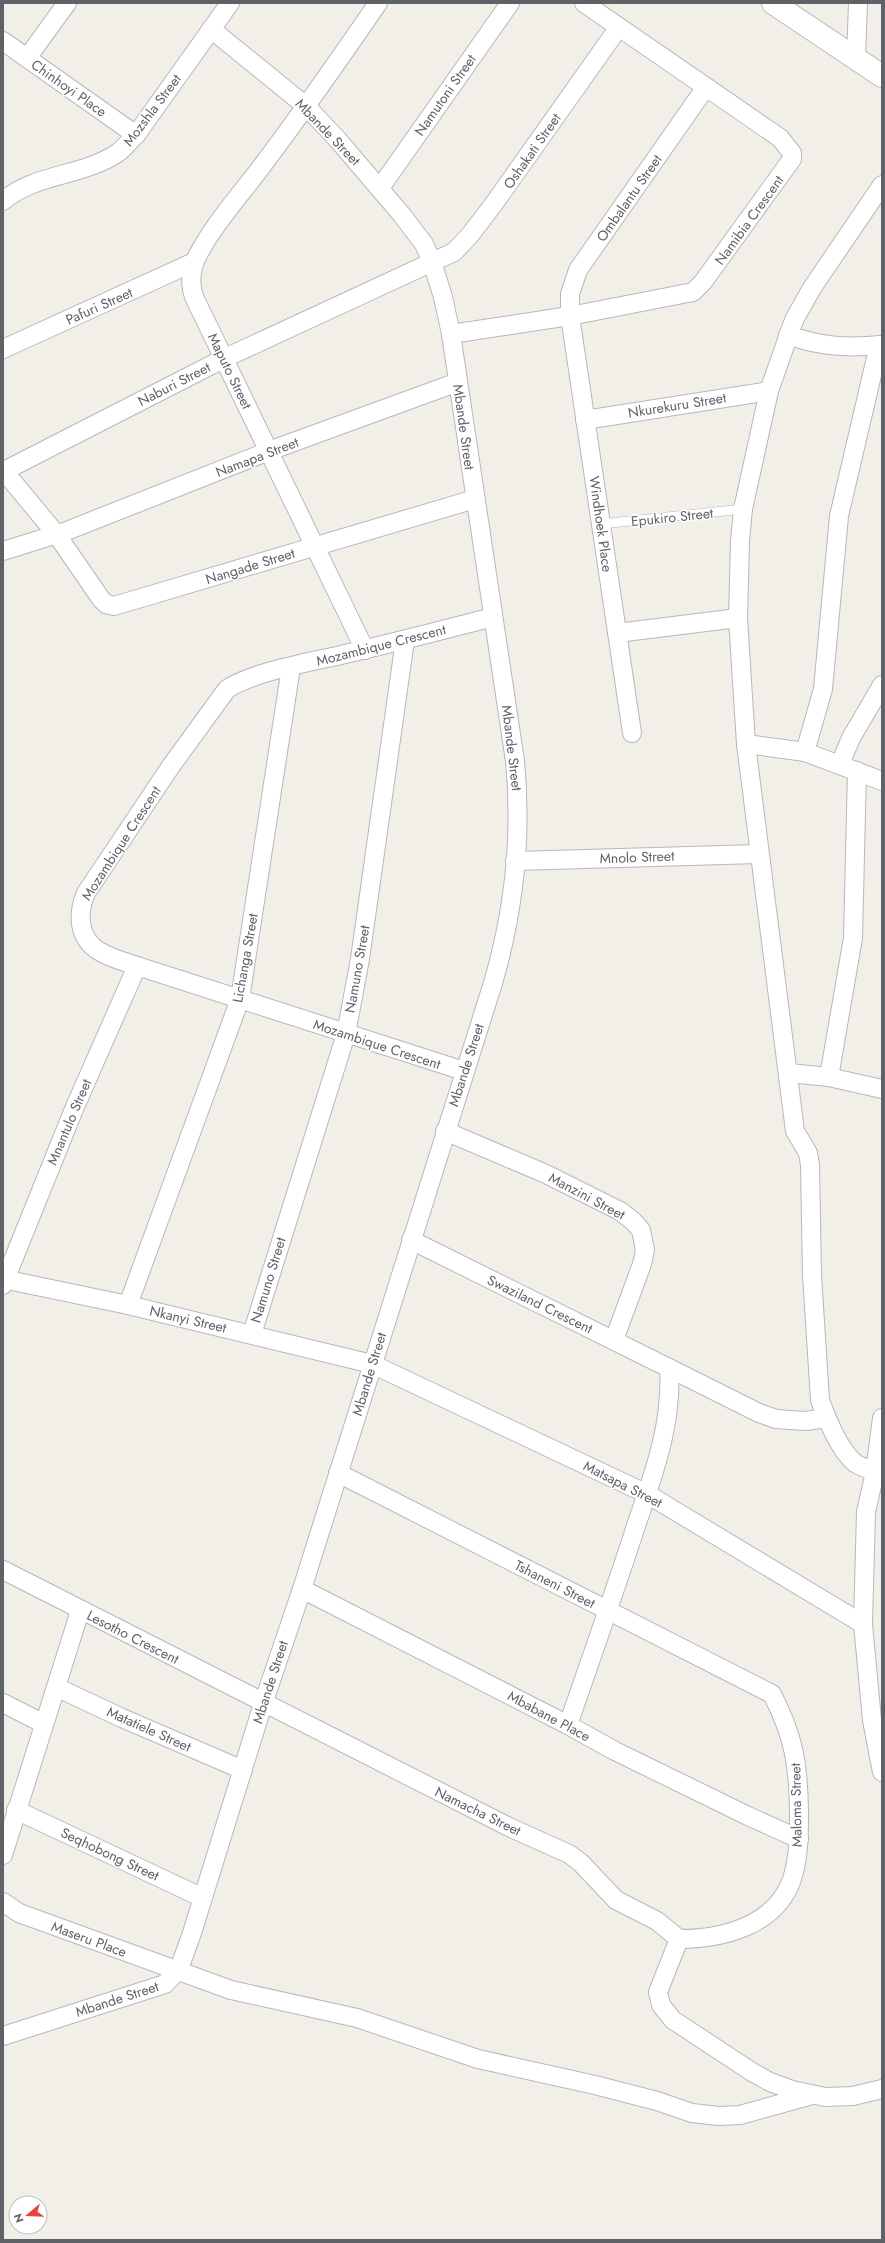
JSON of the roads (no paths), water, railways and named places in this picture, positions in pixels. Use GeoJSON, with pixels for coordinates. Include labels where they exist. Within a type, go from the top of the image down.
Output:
{"type":"FeatureCollection","features":[{"type":"Feature","properties":{"kind":"street"},"geometry":{"type":"LineString","coordinates":[[27,58],[67,3]]}},
{"type":"Feature","properties":{"kind":"street","name":"Mozshla Street"},"geometry":{"type":"LineString","coordinates":[[3,201],[25,187],[105,160],[117,153],[136,135],[230,3]]}},
{"type":"Feature","properties":{"kind":"street"},"geometry":{"type":"LineString","coordinates":[[307,107],[378,3]]}},
{"type":"Feature","properties":{"kind":"street","name":"Namutoni Street"},"geometry":{"type":"LineString","coordinates":[[380,188],[510,3]]}},
{"type":"Feature","properties":{"kind":"street","name":"Namibia Crescent"},"geometry":{"type":"LineString","coordinates":[[451,334],[570,316],[693,292],[703,282],[785,172],[792,159],[792,153],[787,145],[584,3]]}},
{"type":"Feature","properties":{"kind":"street"},"geometry":{"type":"LineString","coordinates":[[773,3],[882,76]]}},
{"type":"Feature","properties":{"kind":"street"},"geometry":{"type":"LineString","coordinates":[[856,58],[858,3]]}},
{"type":"Feature","properties":{"kind":"street","name":"Oshakati Street"},"geometry":{"type":"LineString","coordinates":[[432,262],[454,252],[470,235],[619,27]]}},
{"type":"Feature","properties":{"kind":"street","name":"Mbande Street"},"geometry":{"type":"LineString","coordinates":[[3,2036],[156,1987],[169,1981],[177,1972],[184,1958],[263,1704],[302,1589],[502,952],[509,921],[518,815],[517,782],[451,334],[443,297],[432,262],[418,235],[380,188],[307,107],[211,29]]}},
{"type":"Feature","properties":{"kind":"street","name":"Chinhoyi Place"},"geometry":{"type":"LineString","coordinates":[[3,41],[136,135]]}},
{"type":"Feature","properties":{"kind":"street","name":"Ombalantu Street"},"geometry":{"type":"LineString","coordinates":[[570,316],[570,294],[578,270],[706,88]]}},
{"type":"Feature","properties":{"kind":"street","name":"Maputo Street"},"geometry":{"type":"LineString","coordinates":[[307,107],[209,237],[194,262],[191,276],[192,292],[365,650]]}},
{"type":"Feature","properties":{"kind":"street"},"geometry":{"type":"LineString","coordinates":[[875,1472],[854,1462],[826,1418],[820,1400],[812,1274],[810,1164],[808,1153],[795,1131],[789,1073],[759,854],[746,744],[738,618],[740,541],[743,510],[769,391],[788,335],[805,299],[882,185]]}},
{"type":"Feature","properties":{"kind":"street","name":"Pafuri Street"},"geometry":{"type":"LineString","coordinates":[[3,349],[194,262]]}},
{"type":"Feature","properties":{"kind":"street","name":"Naburi Street"},"geometry":{"type":"LineString","coordinates":[[4,470],[225,358],[432,262]]}},
{"type":"Feature","properties":{"kind":"street","name":"Windhoek Place"},"geometry":{"type":"LineString","coordinates":[[570,316],[632,733]]}},
{"type":"Feature","properties":{"kind":"street"},"geometry":{"type":"LineString","coordinates":[[788,335],[830,347],[880,345],[839,516],[823,689],[805,752]]}},
{"type":"Feature","properties":{"kind":"street","name":"Namapa Street"},"geometry":{"type":"LineString","coordinates":[[3,551],[57,535],[270,451],[458,382]]}},
{"type":"Feature","properties":{"kind":"street","name":"Nkurekuru Street"},"geometry":{"type":"LineString","coordinates":[[585,420],[769,391]]}},
{"type":"Feature","properties":{"kind":"street","name":"Nangade Street"},"geometry":{"type":"LineString","coordinates":[[4,470],[57,535],[101,599],[106,604],[114,606],[475,499]]}},
{"type":"Feature","properties":{"kind":"street","name":"Mozambique Crescent"},"geometry":{"type":"LineString","coordinates":[[464,1071],[137,966],[99,951],[90,942],[80,924],[81,904],[86,893],[171,766],[227,689],[238,682],[291,667],[365,650],[493,617]]}},
{"type":"Feature","properties":{"kind":"street"},"geometry":{"type":"LineString","coordinates":[[617,632],[738,618]]}},
{"type":"Feature","properties":{"kind":"street","name":"Namuno Street"},"geometry":{"type":"LineString","coordinates":[[252,1334],[346,1034],[360,959],[405,640]]}},
{"type":"Feature","properties":{"kind":"street","name":"Lichanga Street"},"geometry":{"type":"LineString","coordinates":[[128,1305],[240,999],[291,667]]}},
{"type":"Feature","properties":{"kind":"street"},"geometry":{"type":"LineString","coordinates":[[840,764],[851,738],[882,685]]}},
{"type":"Feature","properties":{"kind":"street"},"geometry":{"type":"LineString","coordinates":[[746,744],[805,752],[882,781]]}},
{"type":"Feature","properties":{"kind":"street"},"geometry":{"type":"LineString","coordinates":[[829,1077],[853,938],[856,898],[858,771]]}},
{"type":"Feature","properties":{"kind":"street","name":"Mnolo Street"},"geometry":{"type":"LineString","coordinates":[[515,861],[759,854]]}},
{"type":"Feature","properties":{"kind":"street","name":"Mnantulo Street"},"geometry":{"type":"LineString","coordinates":[[4,1281],[74,1109],[137,966]]}},
{"type":"Feature","properties":{"kind":"street"},"geometry":{"type":"LineString","coordinates":[[789,1073],[829,1077],[882,1089]]}},
{"type":"Feature","properties":{"kind":"street","name":"Manzini Street"},"geometry":{"type":"LineString","coordinates":[[445,1131],[546,1174],[620,1211],[633,1221],[641,1230],[645,1250],[642,1264],[614,1340]]}},
{"type":"Feature","properties":{"kind":"street","name":"Swaziland Crescent"},"geometry":{"type":"LineString","coordinates":[[411,1240],[759,1413],[776,1419],[806,1421],[826,1418]]}},
{"type":"Feature","properties":{"kind":"street","name":"Nkanyi Street"},"geometry":{"type":"LineString","coordinates":[[4,1281],[128,1305],[372,1364]]}},
{"type":"Feature","properties":{"kind":"street","name":"Matsapa Street"},"geometry":{"type":"LineString","coordinates":[[372,1364],[647,1494],[863,1624]]}},
{"type":"Feature","properties":{"kind":"street"},"geometry":{"type":"LineString","coordinates":[[568,1725],[608,1611],[667,1429],[671,1390],[669,1368]]}},
{"type":"Feature","properties":{"kind":"street"},"geometry":{"type":"LineString","coordinates":[[882,1418],[875,1472],[866,1512],[863,1624],[872,1720],[882,1772]]}},
{"type":"Feature","properties":{"kind":"street","name":"Tshaneni Street"},"geometry":{"type":"LineString","coordinates":[[338,1473],[772,1694]]}},
{"type":"Feature","properties":{"kind":"street","name":"Lesotho Crescent"},"geometry":{"type":"LineString","coordinates":[[3,1570],[263,1704]]}},
{"type":"Feature","properties":{"kind":"street","name":"Mbabane Place"},"geometry":{"type":"LineString","coordinates":[[302,1589],[682,1784],[799,1839]]}},
{"type":"Feature","properties":{"kind":"street"},"geometry":{"type":"LineString","coordinates":[[3,1855],[80,1611]]}},
{"type":"Feature","properties":{"kind":"street","name":"Matatiele Street"},"geometry":{"type":"LineString","coordinates":[[56,1687],[122,1718],[243,1770]]}},
{"type":"Feature","properties":{"kind":"street","name":"Maloma Street"},"geometry":{"type":"LineString","coordinates":[[679,1939],[703,1939],[742,1929],[767,1914],[781,1898],[791,1880],[799,1839],[797,1761],[789,1732],[772,1694]]}},
{"type":"Feature","properties":{"kind":"street"},"geometry":{"type":"LineString","coordinates":[[3,1703],[44,1724]]}},
{"type":"Feature","properties":{"kind":"street","name":"Namacha Street"},"geometry":{"type":"LineString","coordinates":[[263,1704],[509,1827],[569,1854],[580,1862],[616,1900],[657,1921],[679,1939]]}},
{"type":"Feature","properties":{"kind":"street","name":"Seqhobong Street"},"geometry":{"type":"LineString","coordinates":[[16,1810],[203,1898]]}},
{"type":"Feature","properties":{"kind":"street","name":"Maseru Place"},"geometry":{"type":"LineString","coordinates":[[3,1902],[19,1913],[177,1972],[243,1993],[357,2018],[478,2059],[595,2084],[657,2101],[692,2113],[719,2116],[740,2114],[812,2095]]}},
{"type":"Feature","properties":{"kind":"street"},"geometry":{"type":"LineString","coordinates":[[679,1939],[658,1992],[658,1999],[665,2012],[673,2020],[752,2072],[770,2082],[825,2098],[853,2096],[882,2089]]}},
{"type":"Feature","properties":{"kind":"lane","name":"Epukiro Street"},"geometry":{"type":"LineString","coordinates":[[601,524],[743,510]]}}]}
